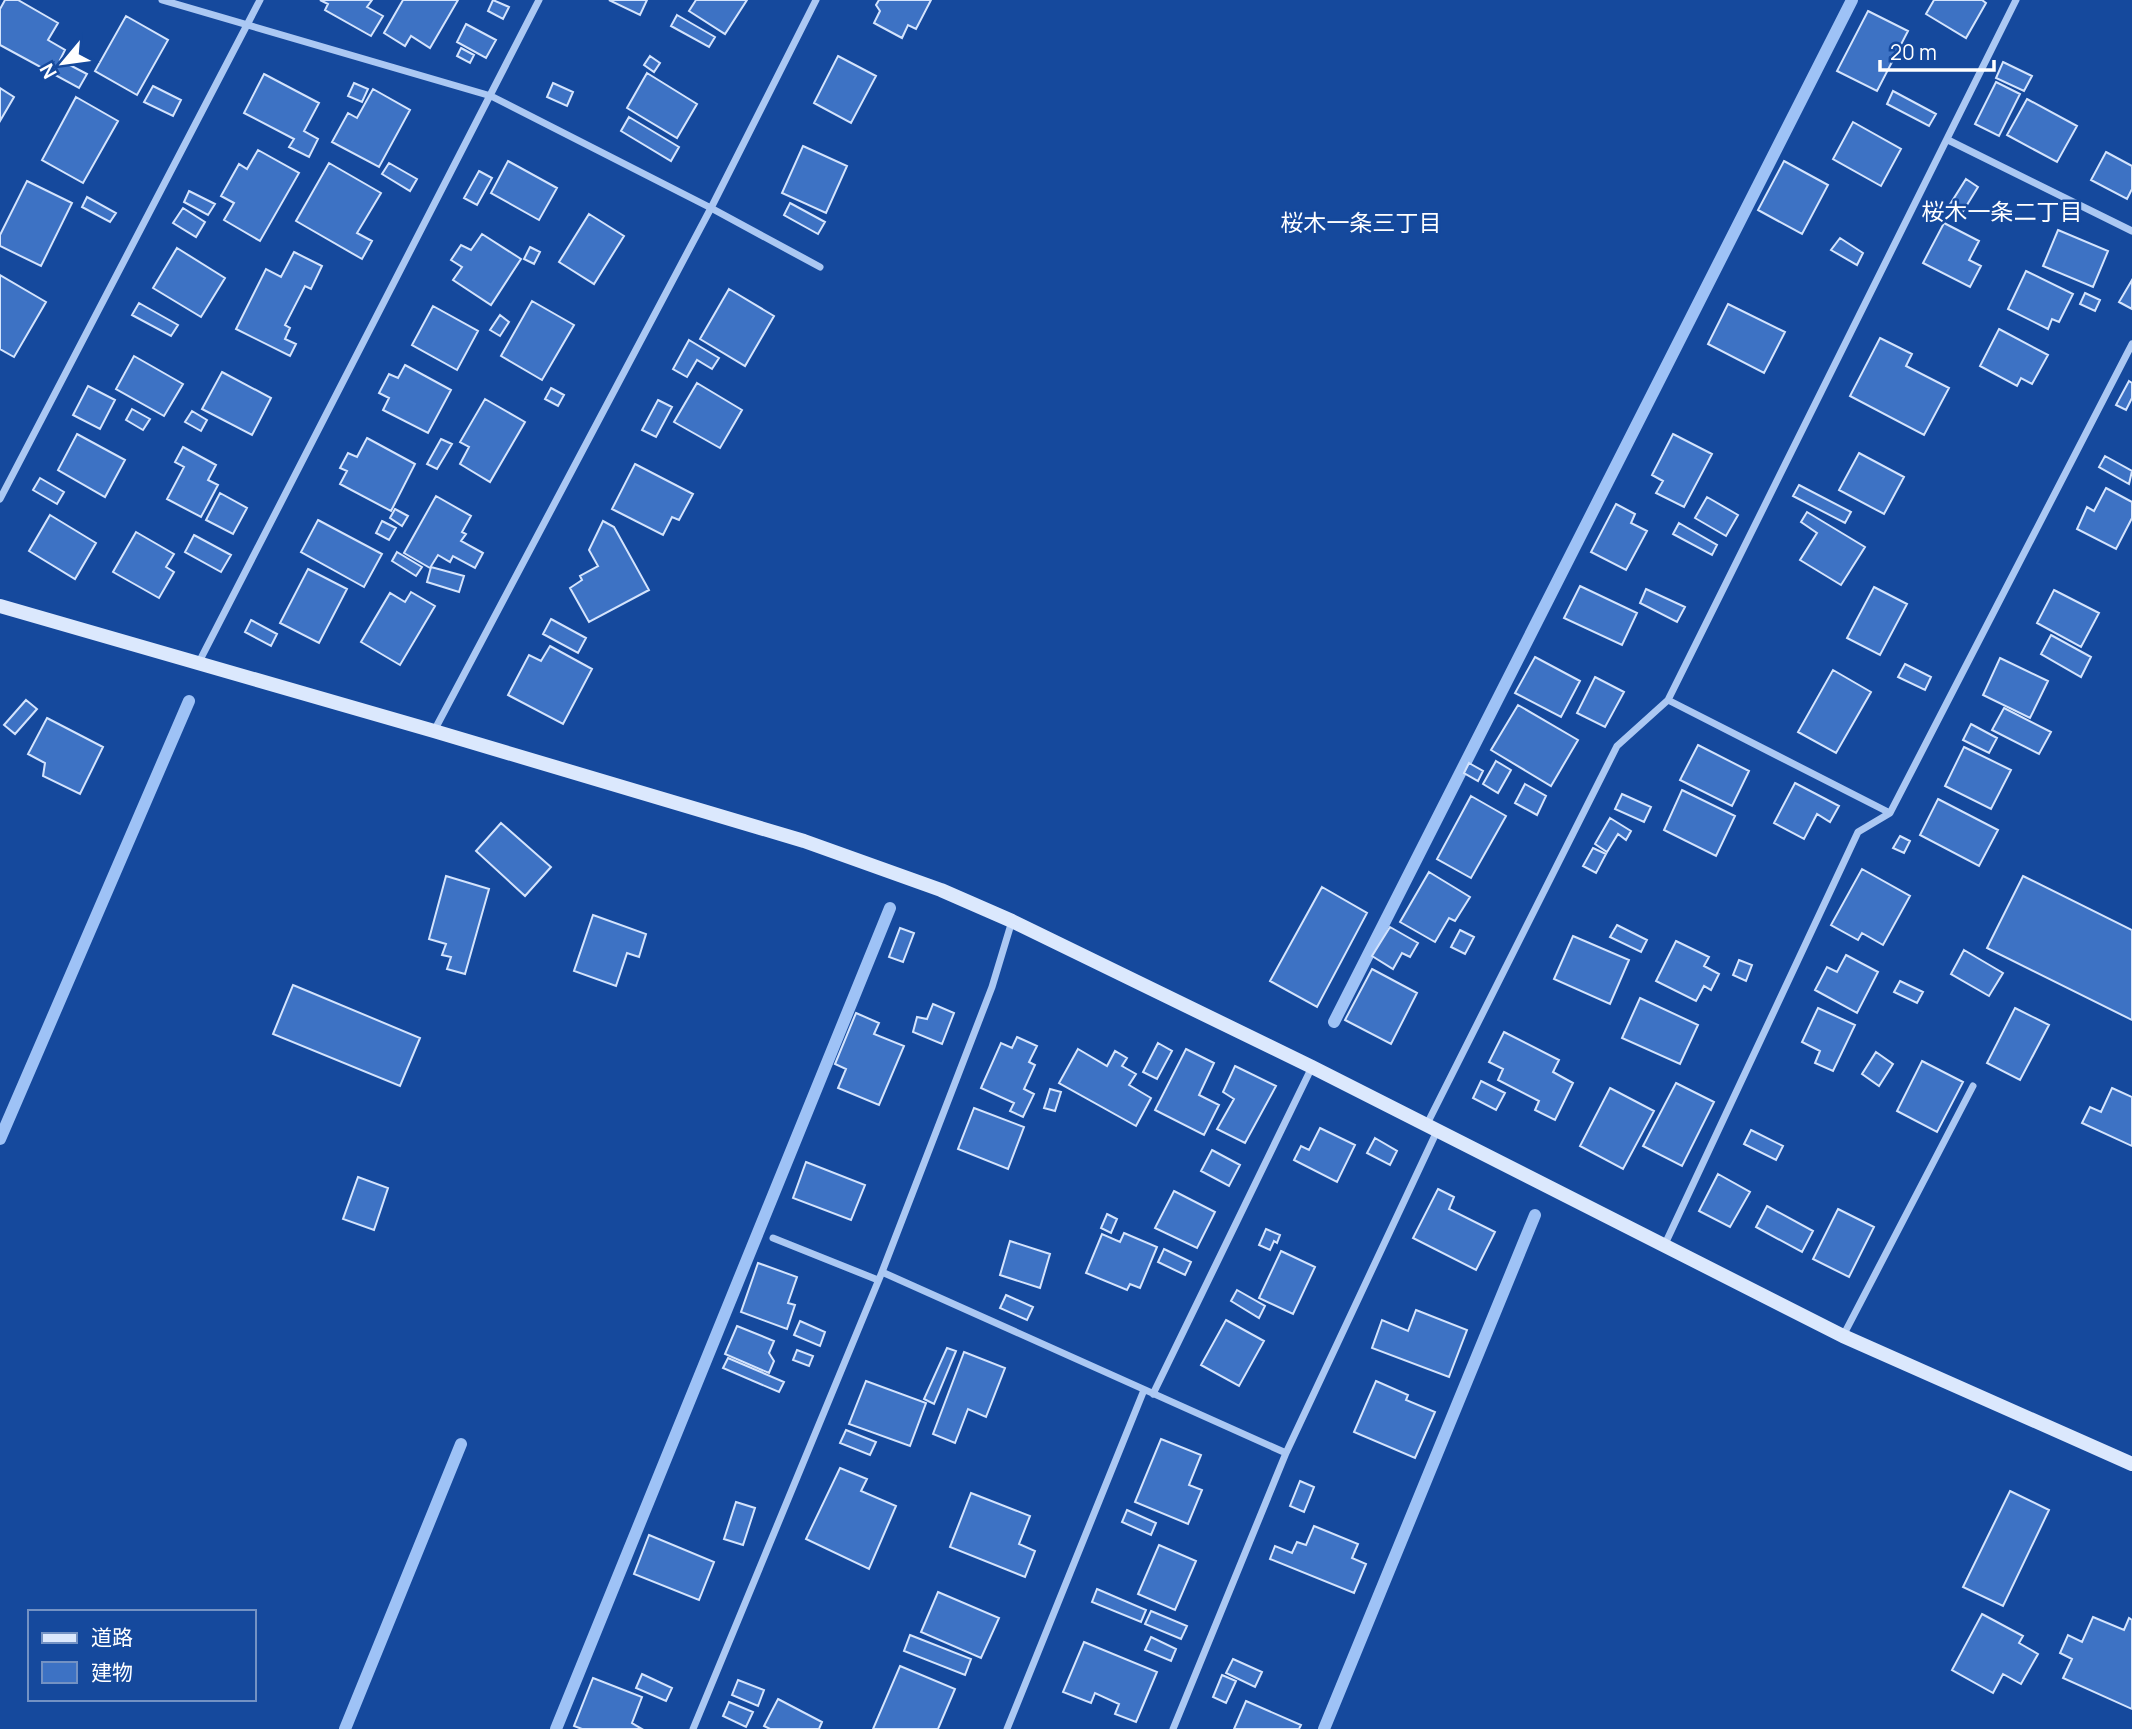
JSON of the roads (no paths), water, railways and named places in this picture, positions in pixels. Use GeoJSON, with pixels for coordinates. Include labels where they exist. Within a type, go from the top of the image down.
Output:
{"type":"FeatureCollection","features":[{"type":"Feature","properties":{"kind":"street"},"geometry":{"type":"LineString","coordinates":[[162,0],[491,96],[820,267]]}},
{"type":"Feature","properties":{"kind":"street"},"geometry":{"type":"LineString","coordinates":[[0,499],[260,0]]}},
{"type":"Feature","properties":{"kind":"street"},"geometry":{"type":"LineString","coordinates":[[197,665],[539,0]]}},
{"type":"Feature","properties":{"kind":"street"},"geometry":{"type":"LineString","coordinates":[[434,731],[711,208],[816,0]]}},
{"type":"Feature","properties":{"kind":"street"},"geometry":{"type":"LineString","coordinates":[[1173,1729],[1286,1453],[1432,1128],[1617,746],[1668,700],[2016,0]]}},
{"type":"Feature","properties":{"kind":"street"},"geometry":{"type":"LineString","coordinates":[[1948,140],[2132,232]]}},
{"type":"Feature","properties":{"kind":"street"},"geometry":{"type":"LineString","coordinates":[[1665,1244],[1858,832],[1889,813],[2132,344]]}},
{"type":"Feature","properties":{"kind":"street"},"geometry":{"type":"LineString","coordinates":[[0,606],[804,841],[941,890],[1012,920],[1312,1067],[1843,1336],[2132,1464]]}},
{"type":"Feature","properties":{"kind":"street"},"geometry":{"type":"LineString","coordinates":[[1668,700],[1889,813]]}},
{"type":"Feature","properties":{"kind":"street"},"geometry":{"type":"LineString","coordinates":[[694,1729],[880,1276],[992,987],[1012,920]]}},
{"type":"Feature","properties":{"kind":"street"},"geometry":{"type":"LineString","coordinates":[[1153,1394],[1312,1067]]}},
{"type":"Feature","properties":{"kind":"street"},"geometry":{"type":"LineString","coordinates":[[1843,1336],[1973,1086]]}},
{"type":"Feature","properties":{"kind":"street"},"geometry":{"type":"LineString","coordinates":[[773,1238],[880,1276],[1286,1453]]}},
{"type":"Feature","properties":{"kind":"street"},"geometry":{"type":"LineString","coordinates":[[1007,1729],[1144,1390]]}},
{"type":"Feature","properties":{"kind":"waterway"},"geometry":{"type":"LineString","coordinates":[[1334,1022],[1852,0]]}},
{"type":"Feature","properties":{"kind":"waterway"},"geometry":{"type":"LineString","coordinates":[[0,1139],[189,701]]}},
{"type":"Feature","properties":{"kind":"waterway"},"geometry":{"type":"LineString","coordinates":[[556,1729],[890,908]]}},
{"type":"Feature","properties":{"kind":"waterway"},"geometry":{"type":"LineString","coordinates":[[1324,1729],[1535,1215]]}},
{"type":"Feature","properties":{"kind":"waterway"},"geometry":{"type":"LineString","coordinates":[[345,1729],[461,1444]]}},
{"type":"Feature","properties":{"kind":"district","name":"桜木一条二丁目"},"geometry":{"type":"Point","coordinates":[2002,211]}},
{"type":"Feature","properties":{"kind":"district","name":"桜木一条三丁目"},"geometry":{"type":"Point","coordinates":[1361,222]}}]}
